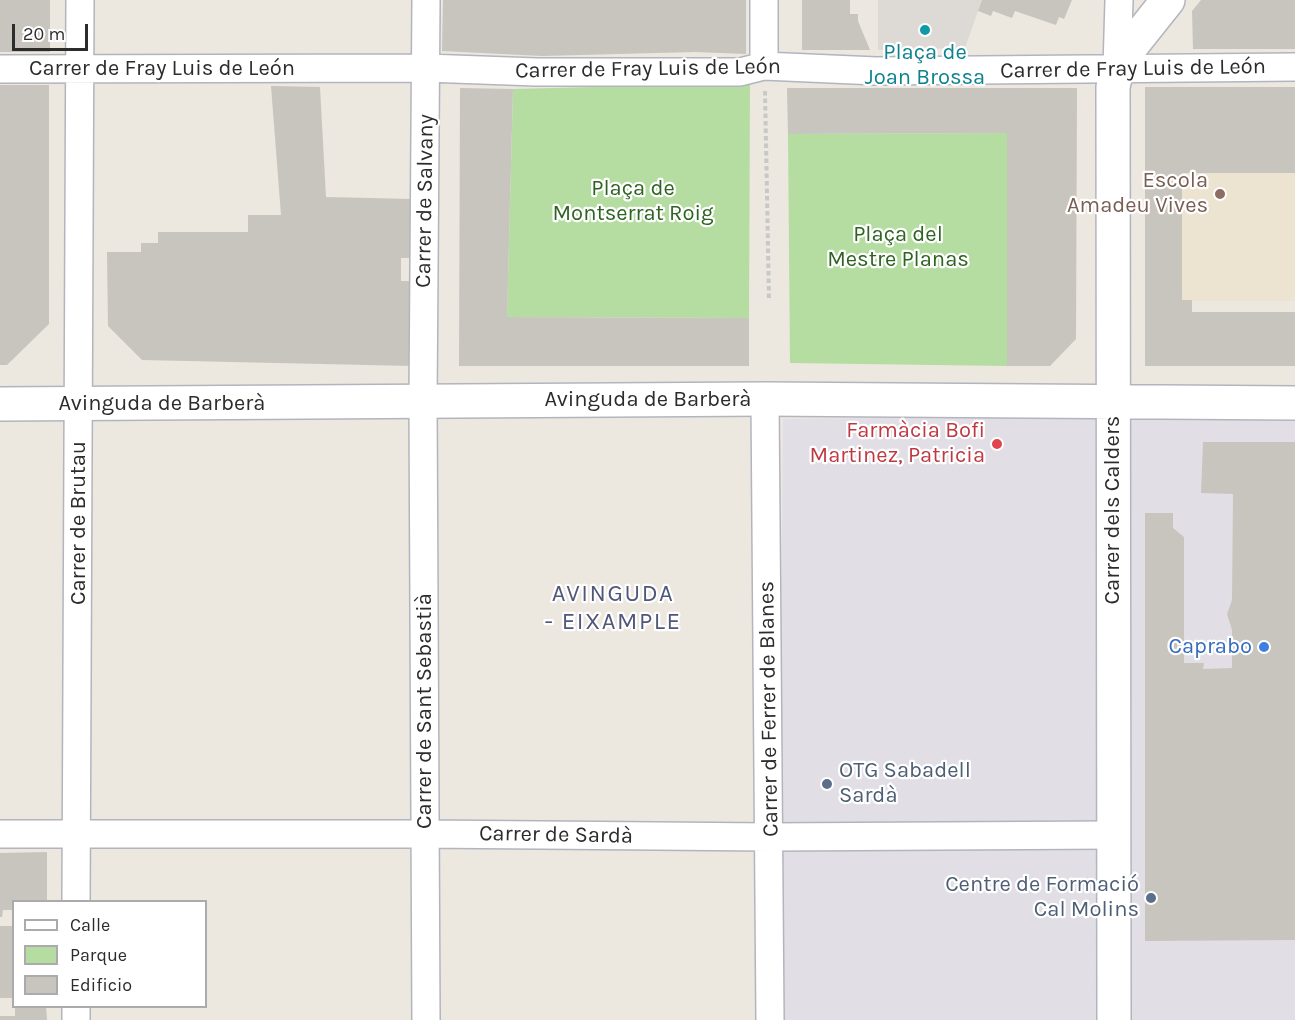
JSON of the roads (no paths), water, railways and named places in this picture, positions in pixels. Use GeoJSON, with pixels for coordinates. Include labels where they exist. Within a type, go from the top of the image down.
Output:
{"type":"FeatureCollection","features":[{"type":"Feature","properties":{"kind":"street","name":"Carrer de Brutau"},"geometry":{"type":"LineString","coordinates":[[76,900],[80,0]]}},
{"type":"Feature","properties":{"kind":"street","name":"Carrer de Salvany"},"geometry":{"type":"LineString","coordinates":[[423,402],[426,0]]}},
{"type":"Feature","properties":{"kind":"street"},"geometry":{"type":"LineString","coordinates":[[764,0],[764,66]]}},
{"type":"Feature","properties":{"kind":"street","name":"Carrer dels Calders"},"geometry":{"type":"LineString","coordinates":[[1114,1020],[1113,87],[1117,69],[1119,0]]}},
{"type":"Feature","properties":{"kind":"street"},"geometry":{"type":"LineString","coordinates":[[1117,69],[1168,0]]}},
{"type":"Feature","properties":{"kind":"street","name":"Carrer de Fray Luis de León"},"geometry":{"type":"LineString","coordinates":[[0,69],[426,68],[536,72],[740,72],[764,66],[876,71],[1295,67]]}},
{"type":"Feature","properties":{"kind":"street","name":"Avinguda de Barberà"},"geometry":{"type":"LineString","coordinates":[[0,404],[765,399],[1295,403]]}},
{"type":"Feature","properties":{"kind":"street","name":"Carrer de Ferrer de Blanes"},"geometry":{"type":"LineString","coordinates":[[765,399],[770,1020]]}},
{"type":"Feature","properties":{"kind":"street","name":"Carrer de Sant Sebastià"},"geometry":{"type":"LineString","coordinates":[[423,402],[426,1020]]}},
{"type":"Feature","properties":{"kind":"street","name":"Carrer de Sardà"},"geometry":{"type":"LineString","coordinates":[[0,834],[770,837],[1113,835]]}},
{"type":"Feature","properties":{"kind":"place","name":"Plaça de Joan Brossa"},"geometry":{"type":"Point","coordinates":[925,30]}},
{"type":"Feature","properties":{"kind":"place","name":"Escola Amadeu Vives"},"geometry":{"type":"Point","coordinates":[1220,194]}},
{"type":"Feature","properties":{"kind":"place","name":"Farmàcia Bofi Martinez, Patricia"},"geometry":{"type":"Point","coordinates":[997,444]}},
{"type":"Feature","properties":{"kind":"place","name":"Caprabo"},"geometry":{"type":"Point","coordinates":[1264,647]}},
{"type":"Feature","properties":{"kind":"place","name":"OTG Sabadell Sardà"},"geometry":{"type":"Point","coordinates":[827,784]}},
{"type":"Feature","properties":{"kind":"place","name":"Centre de Formació Cal Molins"},"geometry":{"type":"Point","coordinates":[1151,898]}},
{"type":"Feature","properties":{"kind":"district","name":"AVINGUDA - EIXAMPLE"},"geometry":{"type":"Point","coordinates":[613,608]}},
{"type":"Feature","properties":{"kind":"park label","name":"Plaça de Montserrat Roig"},"geometry":{"type":"Point","coordinates":[633,202]}},
{"type":"Feature","properties":{"kind":"park label","name":"Plaça del Mestre Planas"},"geometry":{"type":"Point","coordinates":[898,248]}}]}
